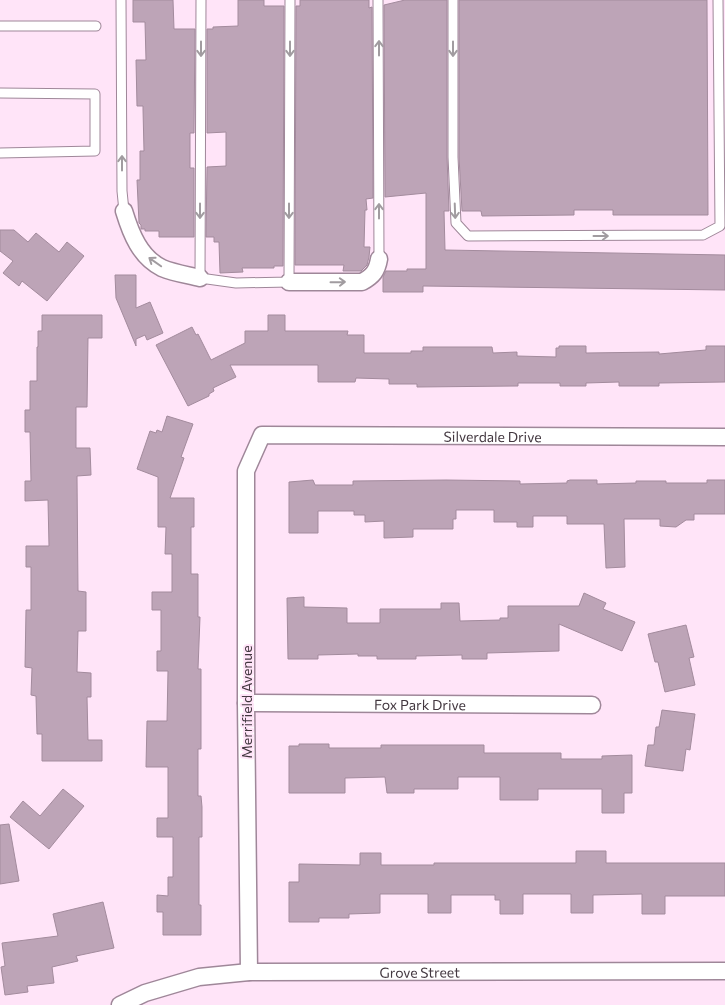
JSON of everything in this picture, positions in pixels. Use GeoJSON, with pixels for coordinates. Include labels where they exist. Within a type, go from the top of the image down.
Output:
{"type":"FeatureCollection","features":[{"type":"Feature","properties":{"kind":"street"},"geometry":{"type":"LineString","coordinates":[[124,211],[135,242],[146,256],[163,268],[200,278]]}},
{"type":"Feature","properties":{"kind":"street"},"geometry":{"type":"LineString","coordinates":[[289,282],[362,282],[377,270],[379,259]]}},
{"type":"Feature","properties":{"kind":"street","name":"Silverdale Drive"},"geometry":{"type":"LineString","coordinates":[[262,435],[725,437]]}},
{"type":"Feature","properties":{"kind":"street","name":"Merrifield Avenue"},"geometry":{"type":"LineString","coordinates":[[249,972],[246,471],[262,435]]}},
{"type":"Feature","properties":{"kind":"street","name":"Fox Park Drive"},"geometry":{"type":"LineString","coordinates":[[246,703],[592,705]]}},
{"type":"Feature","properties":{"kind":"street","name":"Grove Street"},"geometry":{"type":"LineString","coordinates":[[120,1005],[145,993],[199,977],[249,972],[725,971]]}},
{"type":"Feature","properties":{"kind":"lane"},"geometry":{"type":"LineString","coordinates":[[121,0],[122,191],[124,211]]}},
{"type":"Feature","properties":{"kind":"lane"},"geometry":{"type":"LineString","coordinates":[[201,0],[200,278],[236,283],[289,282],[290,0]]}},
{"type":"Feature","properties":{"kind":"lane"},"geometry":{"type":"LineString","coordinates":[[378,0],[379,259]]}},
{"type":"Feature","properties":{"kind":"lane"},"geometry":{"type":"LineString","coordinates":[[453,0],[453,157],[456,223],[468,236],[703,235],[720,226],[718,0]]}},
{"type":"Feature","properties":{"kind":"lane"},"geometry":{"type":"LineString","coordinates":[[0,26],[96,26]]}},
{"type":"Feature","properties":{"kind":"lane"},"geometry":{"type":"LineString","coordinates":[[0,93],[95,94],[95,151],[0,154]]}},
{"type":"Feature","properties":{"kind":"building"},"geometry":{"type":"Polygon","coordinates":[[[133,0],[173,0],[174,29],[195,29],[194,133],[190,133],[190,168],[194,168],[194,237],[159,237],[159,231],[145,231],[145,229],[141,229],[139,223],[137,180],[140,180],[140,151],[144,151],[143,106],[137,106],[136,60],[146,60],[145,22],[133,22],[133,0]]]}},
{"type":"Feature","properties":{"kind":"building"},"geometry":{"type":"Polygon","coordinates":[[[238,0],[264,0],[264,6],[284,6],[283,266],[274,266],[274,268],[242,268],[243,272],[220,273],[219,242],[214,242],[214,237],[206,237],[207,167],[226,166],[226,132],[207,133],[207,29],[238,26],[238,0]]]}},
{"type":"Feature","properties":{"kind":"building"},"geometry":{"type":"Polygon","coordinates":[[[300,0],[369,0],[369,8],[372,7],[373,198],[366,199],[364,247],[370,247],[367,265],[361,271],[343,271],[344,265],[295,265],[296,6],[300,6],[300,0]]]}},
{"type":"Feature","properties":{"kind":"building"},"geometry":{"type":"Polygon","coordinates":[[[405,0],[447,0],[449,211],[444,211],[445,250],[725,255],[725,290],[423,286],[423,292],[383,292],[383,277],[386,271],[426,269],[426,193],[385,197],[384,5],[405,0]]]}},
{"type":"Feature","properties":{"kind":"building"},"geometry":{"type":"Polygon","coordinates":[[[459,0],[707,0],[708,215],[613,215],[613,210],[574,210],[574,215],[482,216],[481,211],[462,211],[459,157],[459,0]]]}},
{"type":"Feature","properties":{"kind":"building"},"geometry":{"type":"Polygon","coordinates":[[[0,230],[14,230],[28,242],[36,233],[59,252],[67,242],[84,256],[47,301],[22,281],[19,286],[3,273],[13,261],[0,251],[0,230]]]}},
{"type":"Feature","properties":{"kind":"building"},"geometry":{"type":"Polygon","coordinates":[[[115,275],[136,275],[136,308],[150,302],[163,333],[147,340],[145,335],[136,339],[136,346],[116,298],[115,275]]]}},
{"type":"Feature","properties":{"kind":"building"},"geometry":{"type":"Polygon","coordinates":[[[42,315],[102,315],[102,338],[88,338],[87,407],[76,407],[76,448],[90,448],[91,475],[77,476],[78,591],[86,592],[86,631],[78,631],[77,672],[91,673],[91,697],[87,697],[88,740],[102,740],[102,761],[42,761],[42,734],[37,734],[36,696],[31,695],[32,668],[25,667],[26,610],[31,610],[31,567],[26,567],[26,546],[49,546],[48,500],[25,501],[25,481],[31,481],[30,432],[25,432],[25,410],[30,410],[30,381],[37,381],[38,331],[42,331],[42,315]]]}},
{"type":"Feature","properties":{"kind":"building"},"geometry":{"type":"Polygon","coordinates":[[[268,315],[285,315],[285,331],[348,331],[347,335],[364,335],[364,353],[411,353],[411,351],[423,351],[423,347],[492,347],[493,353],[517,352],[517,356],[556,357],[556,348],[559,348],[559,346],[586,346],[586,353],[659,352],[659,354],[706,350],[706,346],[725,346],[725,382],[659,383],[659,386],[619,386],[619,382],[586,383],[586,386],[560,386],[560,383],[518,383],[518,386],[417,387],[417,384],[389,384],[389,379],[356,378],[355,382],[318,382],[318,365],[230,365],[236,377],[213,388],[214,391],[209,396],[188,406],[156,345],[192,327],[196,335],[198,334],[211,360],[245,343],[245,331],[268,331],[268,315]]]}},
{"type":"Feature","properties":{"kind":"building"},"geometry":{"type":"Polygon","coordinates":[[[167,416],[193,424],[181,457],[184,458],[170,498],[194,498],[194,527],[191,527],[191,574],[198,574],[198,617],[200,617],[198,669],[201,669],[201,749],[198,749],[198,796],[201,796],[202,807],[202,837],[199,837],[201,935],[163,935],[163,912],[157,912],[157,895],[168,896],[168,877],[173,877],[173,837],[157,837],[157,818],[168,818],[168,767],[146,767],[147,721],[167,721],[168,671],[157,671],[157,651],[161,651],[161,610],[152,610],[152,592],[172,592],[172,554],[165,554],[166,527],[158,527],[158,477],[137,469],[150,431],[156,433],[157,430],[162,432],[167,416]]]}},
{"type":"Feature","properties":{"kind":"building"},"geometry":{"type":"Polygon","coordinates":[[[313,480],[315,485],[353,485],[353,481],[520,481],[520,484],[597,480],[597,484],[636,483],[636,481],[707,483],[707,480],[725,480],[725,514],[694,514],[694,520],[686,520],[676,527],[660,526],[660,519],[624,519],[625,567],[606,568],[604,524],[567,524],[567,516],[533,516],[533,527],[517,527],[517,522],[494,522],[494,510],[456,510],[456,519],[453,519],[453,529],[413,529],[413,537],[384,538],[384,521],[365,522],[365,515],[354,515],[354,511],[318,511],[318,533],[289,533],[289,482],[313,480]]]}},
{"type":"Feature","properties":{"kind":"building"},"geometry":{"type":"Polygon","coordinates":[[[584,593],[606,603],[603,609],[635,622],[622,651],[559,624],[559,651],[487,653],[487,659],[462,659],[462,655],[416,656],[416,659],[377,659],[377,656],[358,656],[358,654],[318,655],[318,659],[288,659],[287,598],[304,597],[304,607],[347,608],[347,623],[380,623],[380,609],[441,609],[441,603],[459,603],[460,621],[500,620],[500,618],[508,618],[508,606],[579,606],[584,593]]]}},
{"type":"Feature","properties":{"kind":"building"},"geometry":{"type":"Polygon","coordinates":[[[686,625],[694,657],[689,658],[695,685],[665,692],[658,662],[655,662],[648,634],[686,625]]]}},
{"type":"Feature","properties":{"kind":"building"},"geometry":{"type":"Polygon","coordinates":[[[662,710],[695,714],[690,750],[686,749],[683,771],[645,766],[648,745],[654,745],[656,727],[659,727],[662,710]]]}},
{"type":"Feature","properties":{"kind":"building"},"geometry":{"type":"Polygon","coordinates":[[[299,744],[329,744],[329,748],[381,748],[381,745],[484,745],[484,753],[561,753],[561,759],[602,759],[602,756],[632,755],[632,793],[624,793],[624,813],[602,813],[602,789],[538,789],[538,800],[500,800],[500,777],[458,777],[458,789],[414,789],[414,793],[387,793],[385,777],[345,778],[345,793],[289,793],[289,746],[299,746],[299,744]]]}},
{"type":"Feature","properties":{"kind":"building"},"geometry":{"type":"Polygon","coordinates":[[[63,789],[84,806],[49,849],[10,817],[23,801],[40,816],[63,789]]]}},
{"type":"Feature","properties":{"kind":"building"},"geometry":{"type":"Polygon","coordinates":[[[9,824],[19,881],[0,884],[0,825],[9,824]]]}},
{"type":"Feature","properties":{"kind":"building"},"geometry":{"type":"Polygon","coordinates":[[[576,851],[606,851],[606,863],[725,863],[725,896],[665,896],[665,914],[642,914],[642,894],[593,895],[593,913],[571,913],[571,894],[523,894],[523,914],[500,914],[500,900],[495,900],[495,895],[451,895],[451,913],[428,913],[428,894],[380,894],[380,913],[349,914],[349,918],[319,918],[319,922],[289,922],[289,882],[299,882],[299,864],[360,865],[360,853],[381,853],[381,865],[576,863],[576,851]]]}},
{"type":"Feature","properties":{"kind":"building"},"geometry":{"type":"Polygon","coordinates":[[[103,902],[114,948],[76,956],[78,961],[52,967],[54,983],[27,986],[28,992],[5,995],[1,967],[5,966],[2,943],[58,936],[53,914],[103,902]]]}}]}
